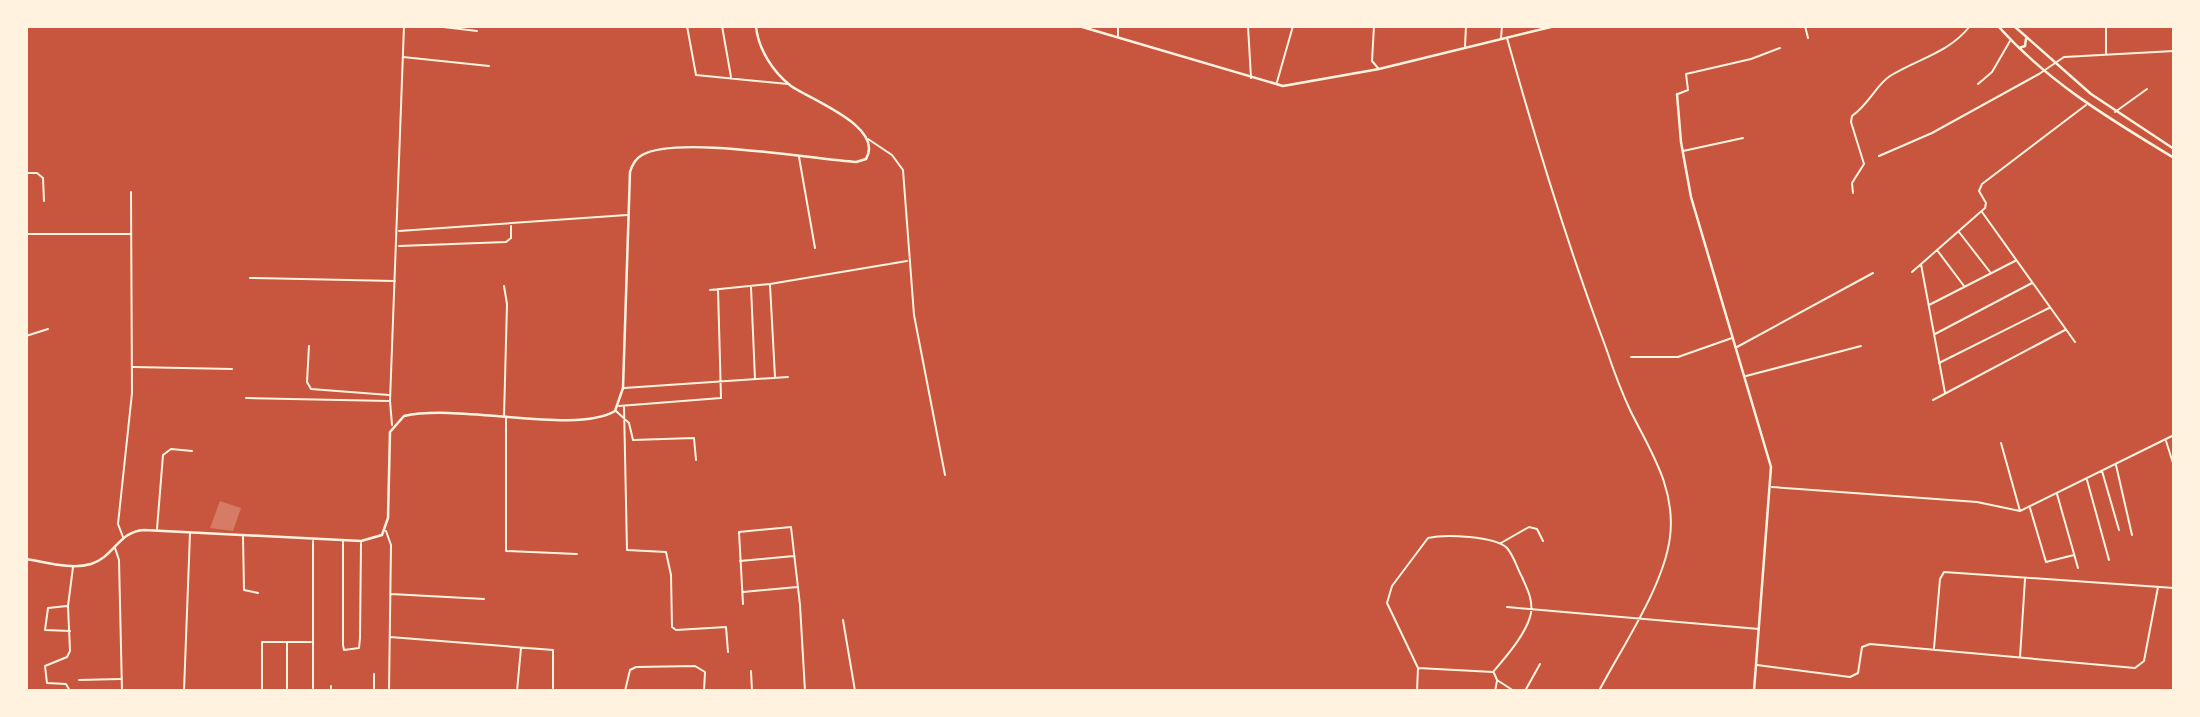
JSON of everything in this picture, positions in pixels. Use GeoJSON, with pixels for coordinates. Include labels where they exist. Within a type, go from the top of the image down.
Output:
{"type":"FeatureCollection","features":[{"type":"Feature","properties":{"kind":"main road"},"geometry":{"type":"LineString","coordinates":[[26,559],[73,566],[91,564],[105,557],[123,537],[134,531],[343,541],[377,539],[386,531],[389,439],[393,425],[404,416],[455,412],[505,417],[598,418],[622,406],[632,166],[638,158],[648,152],[714,148],[861,162],[869,154],[867,138],[846,118],[789,84],[763,51],[756,26]]}},
{"type":"Feature","properties":{"kind":"main road"},"geometry":{"type":"LineString","coordinates":[[1079,26],[1276,85],[1294,85],[1379,69],[1553,26]]}},
{"type":"Feature","properties":{"kind":"main road"},"geometry":{"type":"LineString","coordinates":[[1998,26],[2043,72],[2087,105],[2174,158]]}},
{"type":"Feature","properties":{"kind":"main road"},"geometry":{"type":"LineString","coordinates":[[2014,26],[2054,64],[2115,112],[2174,149]]}},
{"type":"Feature","properties":{"kind":"main road"},"geometry":{"type":"LineString","coordinates":[[2018,47],[2025,46],[2026,39]]}},
{"type":"Feature","properties":{"kind":"main road"},"geometry":{"type":"LineString","coordinates":[[1676,94],[1682,152],[1691,197],[1770,459],[1772,487],[1754,691]]}},
{"type":"Feature","properties":{"kind":"street"},"geometry":{"type":"LineString","coordinates":[[393,425],[390,395],[404,26]]}},
{"type":"Feature","properties":{"kind":"street"},"geometry":{"type":"LineString","coordinates":[[435,26],[477,31]]}},
{"type":"Feature","properties":{"kind":"street"},"geometry":{"type":"LineString","coordinates":[[687,26],[696,75],[789,84]]}},
{"type":"Feature","properties":{"kind":"street"},"geometry":{"type":"LineString","coordinates":[[722,26],[731,78]]}},
{"type":"Feature","properties":{"kind":"street"},"geometry":{"type":"LineString","coordinates":[[1118,26],[1118,38]]}},
{"type":"Feature","properties":{"kind":"street"},"geometry":{"type":"LineString","coordinates":[[1248,26],[1251,79]]}},
{"type":"Feature","properties":{"kind":"street"},"geometry":{"type":"LineString","coordinates":[[1276,85],[1293,26]]}},
{"type":"Feature","properties":{"kind":"street"},"geometry":{"type":"LineString","coordinates":[[1374,26],[1372,61],[1379,69]]}},
{"type":"Feature","properties":{"kind":"street"},"geometry":{"type":"LineString","coordinates":[[1465,47],[1466,26]]}},
{"type":"Feature","properties":{"kind":"street"},"geometry":{"type":"LineString","coordinates":[[1500,40],[1502,26]]}},
{"type":"Feature","properties":{"kind":"street"},"geometry":{"type":"LineString","coordinates":[[1805,26],[1808,38]]}},
{"type":"Feature","properties":{"kind":"street"},"geometry":{"type":"LineString","coordinates":[[1853,193],[1852,183],[1864,163],[1850,122],[1852,116],[1870,102],[1887,78],[1955,43],[1969,26]]}},
{"type":"Feature","properties":{"kind":"street"},"geometry":{"type":"LineString","coordinates":[[2106,26],[2106,53]]}},
{"type":"Feature","properties":{"kind":"street"},"geometry":{"type":"LineString","coordinates":[[1507,38],[1527,113],[1597,324],[1631,410],[1657,458],[1666,488],[1671,520],[1668,546],[1638,619],[1599,691]]}},
{"type":"Feature","properties":{"kind":"street"},"geometry":{"type":"LineString","coordinates":[[1978,84],[1992,72],[2011,41]]}},
{"type":"Feature","properties":{"kind":"street"},"geometry":{"type":"LineString","coordinates":[[1676,94],[1688,90],[1686,74],[1751,60],[1780,48]]}},
{"type":"Feature","properties":{"kind":"street"},"geometry":{"type":"LineString","coordinates":[[1879,156],[1932,133],[2069,56],[2174,51]]}},
{"type":"Feature","properties":{"kind":"street"},"geometry":{"type":"LineString","coordinates":[[402,57],[489,66]]}},
{"type":"Feature","properties":{"kind":"street"},"geometry":{"type":"LineString","coordinates":[[2115,112],[2147,89]]}},
{"type":"Feature","properties":{"kind":"street"},"geometry":{"type":"LineString","coordinates":[[1912,272],[1981,211],[1986,204],[1979,191],[1980,186],[2087,105]]}},
{"type":"Feature","properties":{"kind":"street"},"geometry":{"type":"LineString","coordinates":[[867,138],[875,140],[892,155],[903,170],[908,261],[916,324],[945,475]]}},
{"type":"Feature","properties":{"kind":"street"},"geometry":{"type":"LineString","coordinates":[[1682,152],[1743,138]]}},
{"type":"Feature","properties":{"kind":"street"},"geometry":{"type":"LineString","coordinates":[[799,157],[815,248]]}},
{"type":"Feature","properties":{"kind":"street"},"geometry":{"type":"LineString","coordinates":[[26,173],[37,173],[43,178],[44,201]]}},
{"type":"Feature","properties":{"kind":"street"},"geometry":{"type":"LineString","coordinates":[[123,537],[118,524],[132,367],[131,192]]}},
{"type":"Feature","properties":{"kind":"street"},"geometry":{"type":"LineString","coordinates":[[1981,211],[2075,342]]}},
{"type":"Feature","properties":{"kind":"street"},"geometry":{"type":"LineString","coordinates":[[398,231],[629,215]]}},
{"type":"Feature","properties":{"kind":"street"},"geometry":{"type":"LineString","coordinates":[[397,246],[509,242],[511,223]]}},
{"type":"Feature","properties":{"kind":"street"},"geometry":{"type":"LineString","coordinates":[[1958,231],[1991,274]]}},
{"type":"Feature","properties":{"kind":"street"},"geometry":{"type":"LineString","coordinates":[[26,234],[131,234]]}},
{"type":"Feature","properties":{"kind":"street"},"geometry":{"type":"LineString","coordinates":[[1937,250],[1965,287]]}},
{"type":"Feature","properties":{"kind":"street"},"geometry":{"type":"LineString","coordinates":[[710,290],[770,284],[908,261]]}},
{"type":"Feature","properties":{"kind":"street"},"geometry":{"type":"LineString","coordinates":[[1928,306],[2016,261]]}},
{"type":"Feature","properties":{"kind":"street"},"geometry":{"type":"LineString","coordinates":[[1921,263],[1945,394]]}},
{"type":"Feature","properties":{"kind":"street"},"geometry":{"type":"LineString","coordinates":[[1736,348],[1873,273]]}},
{"type":"Feature","properties":{"kind":"street"},"geometry":{"type":"LineString","coordinates":[[250,278],[396,281]]}},
{"type":"Feature","properties":{"kind":"street"},"geometry":{"type":"LineString","coordinates":[[1934,334],[2032,283]]}},
{"type":"Feature","properties":{"kind":"street"},"geometry":{"type":"LineString","coordinates":[[770,284],[775,378]]}},
{"type":"Feature","properties":{"kind":"street"},"geometry":{"type":"LineString","coordinates":[[504,286],[507,304],[506,551],[577,554]]}},
{"type":"Feature","properties":{"kind":"street"},"geometry":{"type":"LineString","coordinates":[[751,286],[755,379]]}},
{"type":"Feature","properties":{"kind":"street"},"geometry":{"type":"LineString","coordinates":[[718,289],[723,396],[719,399],[622,406],[627,550],[666,552],[671,575],[672,627],[676,630],[726,627],[728,652]]}},
{"type":"Feature","properties":{"kind":"street"},"geometry":{"type":"LineString","coordinates":[[1939,363],[2050,308]]}},
{"type":"Feature","properties":{"kind":"street"},"geometry":{"type":"LineString","coordinates":[[26,336],[48,328]]}},
{"type":"Feature","properties":{"kind":"street"},"geometry":{"type":"LineString","coordinates":[[1933,400],[2067,329]]}},
{"type":"Feature","properties":{"kind":"street"},"geometry":{"type":"LineString","coordinates":[[1631,357],[1678,357],[1733,337]]}},
{"type":"Feature","properties":{"kind":"street"},"geometry":{"type":"LineString","coordinates":[[309,346],[307,382],[311,389],[320,393],[390,395]]}},
{"type":"Feature","properties":{"kind":"street"},"geometry":{"type":"LineString","coordinates":[[1745,376],[1861,346]]}},
{"type":"Feature","properties":{"kind":"street"},"geometry":{"type":"LineString","coordinates":[[132,367],[232,369]]}},
{"type":"Feature","properties":{"kind":"street"},"geometry":{"type":"LineString","coordinates":[[623,388],[788,377]]}},
{"type":"Feature","properties":{"kind":"street"},"geometry":{"type":"LineString","coordinates":[[246,398],[390,401]]}},
{"type":"Feature","properties":{"kind":"street"},"geometry":{"type":"LineString","coordinates":[[615,411],[629,423],[633,440],[694,438],[696,460]]}},
{"type":"Feature","properties":{"kind":"street"},"geometry":{"type":"LineString","coordinates":[[1772,487],[1977,502],[2020,511],[2174,435]]}},
{"type":"Feature","properties":{"kind":"street"},"geometry":{"type":"LineString","coordinates":[[2166,439],[2174,466]]}},
{"type":"Feature","properties":{"kind":"street"},"geometry":{"type":"LineString","coordinates":[[2001,443],[2020,511]]}},
{"type":"Feature","properties":{"kind":"street"},"geometry":{"type":"LineString","coordinates":[[157,530],[163,455],[171,449],[192,450]]}},
{"type":"Feature","properties":{"kind":"street"},"geometry":{"type":"LineString","coordinates":[[2116,464],[2132,536]]}},
{"type":"Feature","properties":{"kind":"street"},"geometry":{"type":"LineString","coordinates":[[2102,471],[2119,530]]}},
{"type":"Feature","properties":{"kind":"street"},"geometry":{"type":"LineString","coordinates":[[2087,479],[2109,560]]}},
{"type":"Feature","properties":{"kind":"street"},"geometry":{"type":"LineString","coordinates":[[2057,493],[2078,569]]}},
{"type":"Feature","properties":{"kind":"street"},"geometry":{"type":"LineString","coordinates":[[2030,507],[2046,562],[2074,555]]}},
{"type":"Feature","properties":{"kind":"street"},"geometry":{"type":"LineString","coordinates":[[743,604],[739,532],[782,525],[791,527],[805,691]]}},
{"type":"Feature","properties":{"kind":"street"},"geometry":{"type":"LineString","coordinates":[[1417,691],[1418,668],[1389,609],[1387,597],[1392,586],[1429,538],[1454,536],[1500,543],[1529,527],[1537,529],[1543,541]]}},
{"type":"Feature","properties":{"kind":"street"},"geometry":{"type":"LineString","coordinates":[[386,531],[391,545],[389,691]]}},
{"type":"Feature","properties":{"kind":"street"},"geometry":{"type":"LineString","coordinates":[[184,691],[190,532]]}},
{"type":"Feature","properties":{"kind":"street"},"geometry":{"type":"LineString","coordinates":[[243,536],[244,590],[258,593]]}},
{"type":"Feature","properties":{"kind":"street"},"geometry":{"type":"LineString","coordinates":[[313,540],[313,691]]}},
{"type":"Feature","properties":{"kind":"street"},"geometry":{"type":"LineString","coordinates":[[343,541],[342,645],[344,650],[352,652],[360,645],[361,541]]}},
{"type":"Feature","properties":{"kind":"street"},"geometry":{"type":"LineString","coordinates":[[1493,672],[1527,625],[1531,609],[1531,598],[1512,556],[1500,543]]}},
{"type":"Feature","properties":{"kind":"street"},"geometry":{"type":"LineString","coordinates":[[114,548],[119,559],[122,691]]}},
{"type":"Feature","properties":{"kind":"street"},"geometry":{"type":"LineString","coordinates":[[739,561],[795,556]]}},
{"type":"Feature","properties":{"kind":"street"},"geometry":{"type":"LineString","coordinates":[[70,691],[66,684],[47,683],[45,666],[68,657],[68,606],[73,566]]}},
{"type":"Feature","properties":{"kind":"street"},"geometry":{"type":"LineString","coordinates":[[1934,649],[1940,579],[1944,572],[2174,587]]}},
{"type":"Feature","properties":{"kind":"street"},"geometry":{"type":"LineString","coordinates":[[2020,658],[2025,578]]}},
{"type":"Feature","properties":{"kind":"street"},"geometry":{"type":"LineString","coordinates":[[742,592],[798,587]]}},
{"type":"Feature","properties":{"kind":"street"},"geometry":{"type":"LineString","coordinates":[[1757,666],[1850,677],[1858,673],[1860,651],[1865,644],[2140,666],[2158,587]]}},
{"type":"Feature","properties":{"kind":"street"},"geometry":{"type":"LineString","coordinates":[[390,594],[484,598]]}},
{"type":"Feature","properties":{"kind":"street"},"geometry":{"type":"LineString","coordinates":[[68,606],[48,608],[45,630],[70,631]]}},
{"type":"Feature","properties":{"kind":"street"},"geometry":{"type":"LineString","coordinates":[[1507,607],[1760,629]]}},
{"type":"Feature","properties":{"kind":"street"},"geometry":{"type":"LineString","coordinates":[[843,620],[855,691]]}},
{"type":"Feature","properties":{"kind":"street"},"geometry":{"type":"LineString","coordinates":[[390,637],[555,652],[553,691]]}},
{"type":"Feature","properties":{"kind":"street"},"geometry":{"type":"LineString","coordinates":[[262,691],[262,642],[312,642]]}},
{"type":"Feature","properties":{"kind":"street"},"geometry":{"type":"LineString","coordinates":[[287,642],[287,691]]}},
{"type":"Feature","properties":{"kind":"street"},"geometry":{"type":"LineString","coordinates":[[517,691],[521,647]]}},
{"type":"Feature","properties":{"kind":"street"},"geometry":{"type":"LineString","coordinates":[[1525,691],[1540,664]]}},
{"type":"Feature","properties":{"kind":"street"},"geometry":{"type":"LineString","coordinates":[[625,691],[630,670],[636,667],[695,666],[705,672],[704,691]]}},
{"type":"Feature","properties":{"kind":"street"},"geometry":{"type":"LineString","coordinates":[[1418,668],[1493,672]]}},
{"type":"Feature","properties":{"kind":"street"},"geometry":{"type":"LineString","coordinates":[[751,671],[752,691]]}},
{"type":"Feature","properties":{"kind":"street"},"geometry":{"type":"LineString","coordinates":[[1493,672],[1497,680],[1514,691]]}},
{"type":"Feature","properties":{"kind":"street"},"geometry":{"type":"LineString","coordinates":[[374,674],[374,691]]}},
{"type":"Feature","properties":{"kind":"street"},"geometry":{"type":"LineString","coordinates":[[79,680],[121,679]]}},
{"type":"Feature","properties":{"kind":"street"},"geometry":{"type":"LineString","coordinates":[[1496,691],[1497,680]]}},
{"type":"Feature","properties":{"kind":"building"},"geometry":{"type":"Polygon","coordinates":[[[220,501],[241,508],[233,531],[210,528],[220,501]]]}}]}
